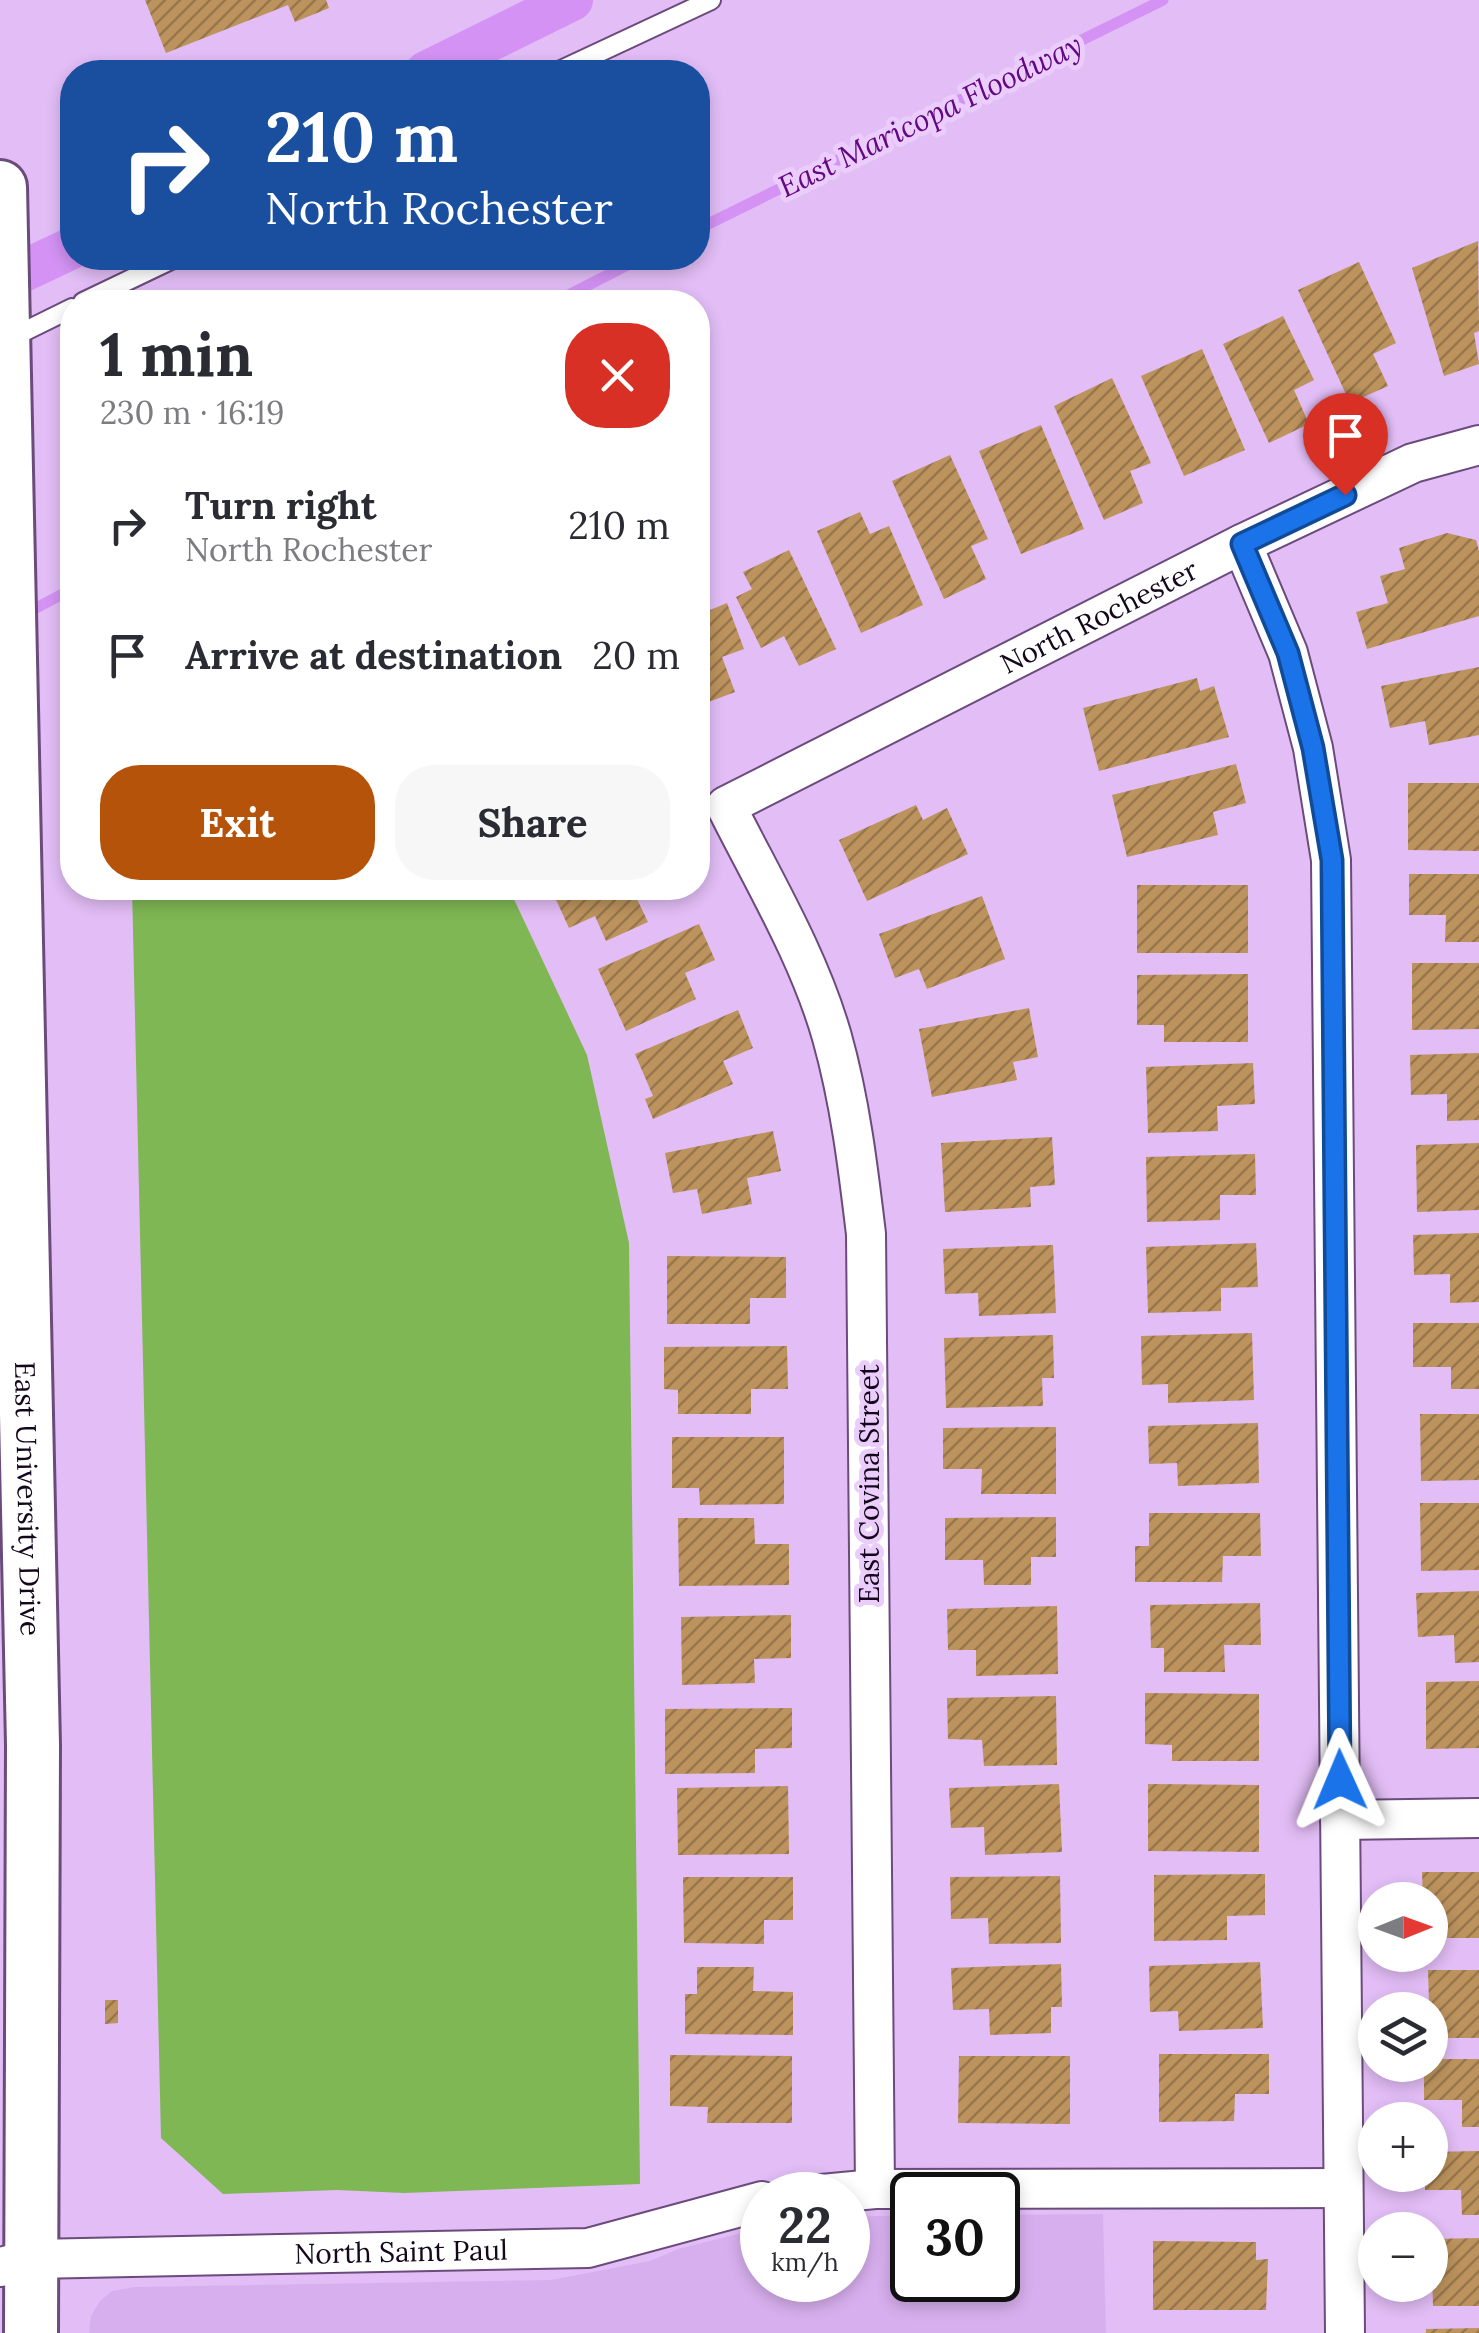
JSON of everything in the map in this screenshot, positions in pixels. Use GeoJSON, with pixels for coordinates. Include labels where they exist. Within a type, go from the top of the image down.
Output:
{"type":"FeatureCollection","features":[{"type":"Feature","properties":{"kind":"main road","name":"East University Drive"},"geometry":{"type":"LineString","coordinates":[[0,187],[13,804],[7,887],[33,1745],[11,2258],[32,2333]]}},
{"type":"Feature","properties":{"kind":"street","name":"North Rochester"},"geometry":{"type":"LineString","coordinates":[[726,806],[1242,544],[1414,462],[1479,445]]}},
{"type":"Feature","properties":{"kind":"street"},"geometry":{"type":"LineString","coordinates":[[1242,544],[1288,653],[1313,748],[1332,860],[1345,2333]]}},
{"type":"Feature","properties":{"kind":"street","name":"East Covina Street"},"geometry":{"type":"LineString","coordinates":[[726,806],[796,944],[831,1034],[852,1124],[866,1234],[874,2189]]}},
{"type":"Feature","properties":{"kind":"street"},"geometry":{"type":"LineString","coordinates":[[1340,1820],[1479,1818]]}},
{"type":"Feature","properties":{"kind":"street"},"geometry":{"type":"LineString","coordinates":[[870,2189],[1342,2188]]}},
{"type":"Feature","properties":{"kind":"street","name":"North Saint Paul"},"geometry":{"type":"LineString","coordinates":[[11,2258],[588,2248],[740,2207]]}},
{"type":"Feature","properties":{"kind":"lane"},"geometry":{"type":"LineString","coordinates":[[582,60],[710,0]]}},
{"type":"Feature","properties":{"kind":"lane"},"geometry":{"type":"LineString","coordinates":[[109,290],[150,270]]}},
{"type":"Feature","properties":{"kind":"lane"},"geometry":{"type":"LineString","coordinates":[[2,334],[60,312]]}},
{"type":"Feature","properties":{"kind":"shaded area"},"geometry":{"type":"Polygon","coordinates":[[[1103,2214],[1106,2333],[89,2333],[91,2316],[100,2301],[112,2291],[134,2287],[551,2280],[650,2261],[678,2249],[740,2234],[740,2302],[870,2302],[870,2216],[890,2216],[890,2302],[1020,2302],[1020,2215],[1103,2214]]]}},
{"type":"Feature","properties":{"kind":"green space"},"geometry":{"type":"Polygon","coordinates":[[[132,900],[514,900],[587,1055],[629,1243],[640,2184],[404,2193],[337,2190],[223,2194],[161,2138],[132,900]]]}},
{"type":"Feature","properties":{"kind":"building"},"geometry":{"type":"Polygon","coordinates":[[[145,0],[326,0],[329,8],[295,22],[288,5],[166,53],[145,0]]]}},
{"type":"Feature","properties":{"kind":"building"},"geometry":{"type":"Polygon","coordinates":[[[1478,241],[1479,331],[1474,333],[1479,364],[1444,376],[1412,268],[1478,241]]]}},
{"type":"Feature","properties":{"kind":"building"},"geometry":{"type":"Polygon","coordinates":[[[1359,262],[1396,343],[1373,354],[1388,386],[1350,403],[1298,290],[1359,262]]]}},
{"type":"Feature","properties":{"kind":"building"},"geometry":{"type":"Polygon","coordinates":[[[1283,316],[1314,380],[1294,390],[1309,424],[1269,443],[1223,344],[1283,316]]]}},
{"type":"Feature","properties":{"kind":"building"},"geometry":{"type":"Polygon","coordinates":[[[1202,349],[1245,450],[1184,476],[1141,376],[1202,349]]]}},
{"type":"Feature","properties":{"kind":"building"},"geometry":{"type":"Polygon","coordinates":[[[1112,378],[1151,463],[1130,471],[1143,503],[1104,520],[1054,406],[1112,378]]]}},
{"type":"Feature","properties":{"kind":"building"},"geometry":{"type":"Polygon","coordinates":[[[1041,425],[1084,529],[1021,554],[979,451],[1041,425]]]}},
{"type":"Feature","properties":{"kind":"building"},"geometry":{"type":"Polygon","coordinates":[[[950,455],[988,539],[971,546],[986,579],[944,599],[892,481],[950,455]]]}},
{"type":"Feature","properties":{"kind":"building"},"geometry":{"type":"Polygon","coordinates":[[[860,512],[870,534],[889,526],[923,605],[861,633],[817,531],[860,512]]]}},
{"type":"Feature","properties":{"kind":"building"},"geometry":{"type":"Polygon","coordinates":[[[1447,533],[1476,540],[1479,616],[1367,649],[1356,612],[1388,603],[1380,576],[1405,569],[1399,548],[1447,533]]]}},
{"type":"Feature","properties":{"kind":"building"},"geometry":{"type":"Polygon","coordinates":[[[789,550],[836,649],[799,666],[784,636],[761,648],[736,597],[752,589],[743,572],[789,550]]]}},
{"type":"Feature","properties":{"kind":"building"},"geometry":{"type":"Polygon","coordinates":[[[727,603],[744,649],[722,657],[735,692],[710,701],[710,610],[727,603]]]}},
{"type":"Feature","properties":{"kind":"building"},"geometry":{"type":"Polygon","coordinates":[[[1479,667],[1479,735],[1429,745],[1425,721],[1390,728],[1381,686],[1479,667]]]}},
{"type":"Feature","properties":{"kind":"building"},"geometry":{"type":"Polygon","coordinates":[[[1197,678],[1200,691],[1214,686],[1229,737],[1099,771],[1083,708],[1197,678]]]}},
{"type":"Feature","properties":{"kind":"building"},"geometry":{"type":"Polygon","coordinates":[[[1236,764],[1246,803],[1213,812],[1218,835],[1127,857],[1112,795],[1236,764]]]}},
{"type":"Feature","properties":{"kind":"building"},"geometry":{"type":"Polygon","coordinates":[[[1408,783],[1479,783],[1479,851],[1408,850],[1408,783]]]}},
{"type":"Feature","properties":{"kind":"building"},"geometry":{"type":"Polygon","coordinates":[[[916,805],[923,820],[947,808],[968,854],[867,901],[839,840],[916,805]]]}},
{"type":"Feature","properties":{"kind":"building"},"geometry":{"type":"Polygon","coordinates":[[[1409,874],[1479,874],[1479,942],[1445,942],[1446,915],[1409,915],[1409,874]]]}},
{"type":"Feature","properties":{"kind":"building"},"geometry":{"type":"Polygon","coordinates":[[[1137,885],[1248,885],[1248,953],[1137,953],[1137,885]]]}},
{"type":"Feature","properties":{"kind":"building"},"geometry":{"type":"Polygon","coordinates":[[[982,896],[1005,959],[927,989],[919,969],[895,978],[879,934],[982,896]]]}},
{"type":"Feature","properties":{"kind":"building"},"geometry":{"type":"Polygon","coordinates":[[[556,900],[637,900],[648,922],[606,941],[595,916],[569,928],[556,900]]]}},
{"type":"Feature","properties":{"kind":"building"},"geometry":{"type":"Polygon","coordinates":[[[699,924],[715,960],[685,973],[696,999],[626,1031],[598,969],[699,924]]]}},
{"type":"Feature","properties":{"kind":"building"},"geometry":{"type":"Polygon","coordinates":[[[1412,963],[1479,963],[1479,1029],[1412,1030],[1412,963]]]}},
{"type":"Feature","properties":{"kind":"building"},"geometry":{"type":"Polygon","coordinates":[[[1248,974],[1248,1042],[1164,1042],[1164,1025],[1137,1025],[1137,975],[1248,974]]]}},
{"type":"Feature","properties":{"kind":"building"},"geometry":{"type":"Polygon","coordinates":[[[1029,1008],[1038,1057],[1013,1062],[1017,1080],[932,1097],[919,1029],[1029,1008]]]}},
{"type":"Feature","properties":{"kind":"building"},"geometry":{"type":"Polygon","coordinates":[[[738,1010],[753,1048],[723,1061],[733,1084],[653,1119],[645,1099],[653,1096],[635,1054],[738,1010]]]}},
{"type":"Feature","properties":{"kind":"building"},"geometry":{"type":"Polygon","coordinates":[[[1479,1053],[1479,1120],[1447,1121],[1447,1094],[1411,1095],[1410,1055],[1479,1053]]]}},
{"type":"Feature","properties":{"kind":"building"},"geometry":{"type":"Polygon","coordinates":[[[1253,1063],[1255,1104],[1217,1106],[1218,1131],[1148,1133],[1146,1067],[1253,1063]]]}},
{"type":"Feature","properties":{"kind":"building"},"geometry":{"type":"Polygon","coordinates":[[[773,1131],[781,1171],[747,1178],[752,1204],[702,1214],[697,1189],[673,1193],[665,1153],[773,1131]]]}},
{"type":"Feature","properties":{"kind":"building"},"geometry":{"type":"Polygon","coordinates":[[[1052,1137],[1055,1185],[1030,1187],[1031,1207],[945,1212],[941,1143],[1052,1137]]]}},
{"type":"Feature","properties":{"kind":"building"},"geometry":{"type":"Polygon","coordinates":[[[1479,1143],[1479,1210],[1417,1212],[1416,1145],[1479,1143]]]}},
{"type":"Feature","properties":{"kind":"building"},"geometry":{"type":"Polygon","coordinates":[[[1255,1154],[1256,1195],[1220,1195],[1220,1220],[1147,1222],[1146,1157],[1255,1154]]]}},
{"type":"Feature","properties":{"kind":"building"},"geometry":{"type":"Polygon","coordinates":[[[1479,1233],[1479,1302],[1450,1303],[1450,1274],[1414,1275],[1413,1235],[1479,1233]]]}},
{"type":"Feature","properties":{"kind":"building"},"geometry":{"type":"Polygon","coordinates":[[[1256,1243],[1258,1287],[1221,1288],[1221,1311],[1148,1313],[1146,1247],[1256,1243]]]}},
{"type":"Feature","properties":{"kind":"building"},"geometry":{"type":"Polygon","coordinates":[[[1053,1245],[1056,1313],[979,1316],[978,1293],[945,1294],[943,1249],[1053,1245]]]}},
{"type":"Feature","properties":{"kind":"building"},"geometry":{"type":"Polygon","coordinates":[[[667,1256],[786,1257],[786,1298],[750,1298],[750,1324],[667,1324],[667,1256]]]}},
{"type":"Feature","properties":{"kind":"building"},"geometry":{"type":"Polygon","coordinates":[[[1413,1323],[1479,1323],[1479,1389],[1451,1389],[1451,1367],[1413,1367],[1413,1323]]]}},
{"type":"Feature","properties":{"kind":"building"},"geometry":{"type":"Polygon","coordinates":[[[1252,1333],[1254,1400],[1168,1403],[1168,1384],[1142,1385],[1141,1336],[1252,1333]]]}},
{"type":"Feature","properties":{"kind":"building"},"geometry":{"type":"Polygon","coordinates":[[[1053,1335],[1054,1378],[1042,1378],[1043,1406],[946,1408],[944,1338],[1053,1335]]]}},
{"type":"Feature","properties":{"kind":"building"},"geometry":{"type":"Polygon","coordinates":[[[787,1346],[788,1389],[751,1389],[751,1414],[678,1414],[678,1390],[664,1389],[664,1347],[787,1346]]]}},
{"type":"Feature","properties":{"kind":"building"},"geometry":{"type":"Polygon","coordinates":[[[1420,1414],[1479,1414],[1479,1480],[1421,1481],[1420,1414]]]}},
{"type":"Feature","properties":{"kind":"building"},"geometry":{"type":"Polygon","coordinates":[[[1258,1423],[1259,1483],[1178,1486],[1177,1463],[1149,1464],[1148,1426],[1258,1423]]]}},
{"type":"Feature","properties":{"kind":"building"},"geometry":{"type":"Polygon","coordinates":[[[1056,1427],[1056,1494],[981,1494],[982,1469],[943,1469],[943,1428],[1056,1427]]]}},
{"type":"Feature","properties":{"kind":"building"},"geometry":{"type":"Polygon","coordinates":[[[672,1437],[784,1437],[784,1504],[700,1505],[699,1488],[672,1488],[672,1437]]]}},
{"type":"Feature","properties":{"kind":"building"},"geometry":{"type":"Polygon","coordinates":[[[1420,1503],[1479,1503],[1479,1570],[1421,1571],[1420,1503]]]}},
{"type":"Feature","properties":{"kind":"building"},"geometry":{"type":"Polygon","coordinates":[[[1149,1513],[1260,1513],[1261,1556],[1223,1556],[1222,1582],[1135,1582],[1135,1546],[1149,1546],[1149,1513]]]}},
{"type":"Feature","properties":{"kind":"building"},"geometry":{"type":"Polygon","coordinates":[[[1056,1517],[1056,1557],[1031,1557],[1031,1585],[984,1585],[983,1560],[945,1560],[945,1518],[1056,1517]]]}},
{"type":"Feature","properties":{"kind":"building"},"geometry":{"type":"Polygon","coordinates":[[[678,1518],[754,1518],[755,1544],[789,1544],[789,1585],[679,1586],[678,1518]]]}},
{"type":"Feature","properties":{"kind":"building"},"geometry":{"type":"Polygon","coordinates":[[[1479,1591],[1479,1662],[1455,1663],[1454,1635],[1418,1637],[1416,1593],[1479,1591]]]}},
{"type":"Feature","properties":{"kind":"building"},"geometry":{"type":"Polygon","coordinates":[[[1260,1603],[1261,1645],[1224,1645],[1225,1672],[1164,1672],[1164,1648],[1151,1648],[1150,1605],[1260,1603]]]}},
{"type":"Feature","properties":{"kind":"building"},"geometry":{"type":"Polygon","coordinates":[[[1057,1606],[1058,1674],[976,1676],[976,1650],[948,1650],[947,1609],[1057,1606]]]}},
{"type":"Feature","properties":{"kind":"building"},"geometry":{"type":"Polygon","coordinates":[[[791,1615],[791,1658],[754,1659],[755,1683],[682,1685],[681,1617],[791,1615]]]}},
{"type":"Feature","properties":{"kind":"building"},"geometry":{"type":"Polygon","coordinates":[[[1479,1681],[1479,1748],[1426,1749],[1426,1682],[1479,1681]]]}},
{"type":"Feature","properties":{"kind":"building"},"geometry":{"type":"Polygon","coordinates":[[[1145,1693],[1259,1694],[1259,1761],[1172,1761],[1172,1745],[1145,1744],[1145,1693]]]}},
{"type":"Feature","properties":{"kind":"building"},"geometry":{"type":"Polygon","coordinates":[[[1056,1696],[1057,1765],[984,1766],[982,1740],[948,1739],[947,1698],[1056,1696]]]}},
{"type":"Feature","properties":{"kind":"building"},"geometry":{"type":"Polygon","coordinates":[[[792,1708],[792,1748],[755,1749],[755,1773],[665,1774],[665,1709],[792,1708]]]}},
{"type":"Feature","properties":{"kind":"building"},"geometry":{"type":"Polygon","coordinates":[[[1059,1784],[1062,1852],[985,1855],[984,1827],[951,1828],[949,1788],[1059,1784]]]}},
{"type":"Feature","properties":{"kind":"building"},"geometry":{"type":"Polygon","coordinates":[[[1148,1784],[1259,1785],[1259,1852],[1148,1851],[1148,1784]]]}},
{"type":"Feature","properties":{"kind":"building"},"geometry":{"type":"Polygon","coordinates":[[[788,1786],[789,1854],[678,1855],[677,1788],[788,1786]]]}},
{"type":"Feature","properties":{"kind":"building"},"geometry":{"type":"Polygon","coordinates":[[[1422,1872],[1479,1872],[1479,1938],[1448,1938],[1448,1882],[1422,1882],[1422,1872]]]}},
{"type":"Feature","properties":{"kind":"building"},"geometry":{"type":"Polygon","coordinates":[[[1265,1874],[1265,1915],[1227,1916],[1227,1940],[1154,1941],[1154,1875],[1265,1874]]]}},
{"type":"Feature","properties":{"kind":"building"},"geometry":{"type":"Polygon","coordinates":[[[1060,1876],[1061,1943],[989,1944],[988,1918],[951,1919],[950,1877],[1060,1876]]]}},
{"type":"Feature","properties":{"kind":"building"},"geometry":{"type":"Polygon","coordinates":[[[683,1877],[793,1877],[793,1920],[764,1920],[764,1944],[684,1943],[683,1877]]]}},
{"type":"Feature","properties":{"kind":"building"},"geometry":{"type":"Polygon","coordinates":[[[1260,1962],[1263,2028],[1179,2031],[1178,2011],[1150,2012],[1149,1966],[1260,1962]]]}},
{"type":"Feature","properties":{"kind":"building"},"geometry":{"type":"Polygon","coordinates":[[[1061,1964],[1062,2007],[1051,2007],[1051,2033],[990,2035],[989,2009],[953,2010],[951,1968],[1061,1964]]]}},
{"type":"Feature","properties":{"kind":"building"},"geometry":{"type":"Polygon","coordinates":[[[697,1967],[754,1967],[753,1991],[793,1992],[793,2035],[685,2034],[685,1994],[697,1994],[697,1967]]]}},
{"type":"Feature","properties":{"kind":"building"},"geometry":{"type":"Polygon","coordinates":[[[1479,1970],[1479,2038],[1448,2038],[1448,1992],[1429,1992],[1428,1972],[1479,1970]]]}},
{"type":"Feature","properties":{"kind":"building"},"geometry":{"type":"Polygon","coordinates":[[[105,2000],[118,2000],[118,2023],[105,2024],[105,2000]]]}},
{"type":"Feature","properties":{"kind":"building"},"geometry":{"type":"Polygon","coordinates":[[[1159,2054],[1269,2054],[1269,2094],[1235,2094],[1234,2121],[1159,2122],[1159,2054]]]}},
{"type":"Feature","properties":{"kind":"building"},"geometry":{"type":"Polygon","coordinates":[[[670,2055],[792,2056],[792,2123],[707,2123],[708,2107],[670,2106],[670,2055]]]}},
{"type":"Feature","properties":{"kind":"building"},"geometry":{"type":"Polygon","coordinates":[[[959,2056],[1070,2056],[1070,2124],[958,2123],[959,2056]]]}},
{"type":"Feature","properties":{"kind":"building"},"geometry":{"type":"Polygon","coordinates":[[[1448,2059],[1479,2059],[1479,2127],[1462,2127],[1462,2100],[1424,2100],[1424,2082],[1448,2082],[1448,2059]]]}},
{"type":"Feature","properties":{"kind":"building"},"geometry":{"type":"Polygon","coordinates":[[[1479,2151],[1479,2215],[1462,2215],[1461,2190],[1448,2190],[1448,2152],[1479,2151]]]}},
{"type":"Feature","properties":{"kind":"building"},"geometry":{"type":"Polygon","coordinates":[[[1479,2238],[1479,2306],[1433,2306],[1433,2302],[1448,2302],[1448,2239],[1479,2238]]]}},
{"type":"Feature","properties":{"kind":"building"},"geometry":{"type":"Polygon","coordinates":[[[1153,2241],[1256,2242],[1256,2260],[1268,2259],[1266,2310],[1153,2310],[1153,2241]]]}},
{"type":"Feature","properties":{"kind":"building"},"geometry":{"type":"Polygon","coordinates":[[[1479,2328],[1479,2333],[1426,2333],[1426,2329],[1479,2328]]]}},
{"type":"Feature","properties":{"kind":"waterway"},"geometry":{"type":"LineString","coordinates":[[450,60],[572,0]]}},
{"type":"Feature","properties":{"kind":"waterway","name":"East Maricopa Floodway"},"geometry":{"type":"LineString","coordinates":[[710,223],[1163,0]]}},
{"type":"Feature","properties":{"kind":"waterway"},"geometry":{"type":"LineString","coordinates":[[0,282],[60,254]]}},
{"type":"Feature","properties":{"kind":"waterway","name":"East Maricopa Floodway"},"geometry":{"type":"LineString","coordinates":[[578,290],[618,270]]}},
{"type":"Feature","properties":{"kind":"waterway","name":"East Maricopa Floodway"},"geometry":{"type":"LineString","coordinates":[[23,615],[60,595]]}},
{"type":"Feature","properties":{"kind":"route"},"geometry":{"type":"LineString","coordinates":[[1340,1780],[1332,860],[1313,748],[1288,653],[1242,544],[1345,495]]}}]}
